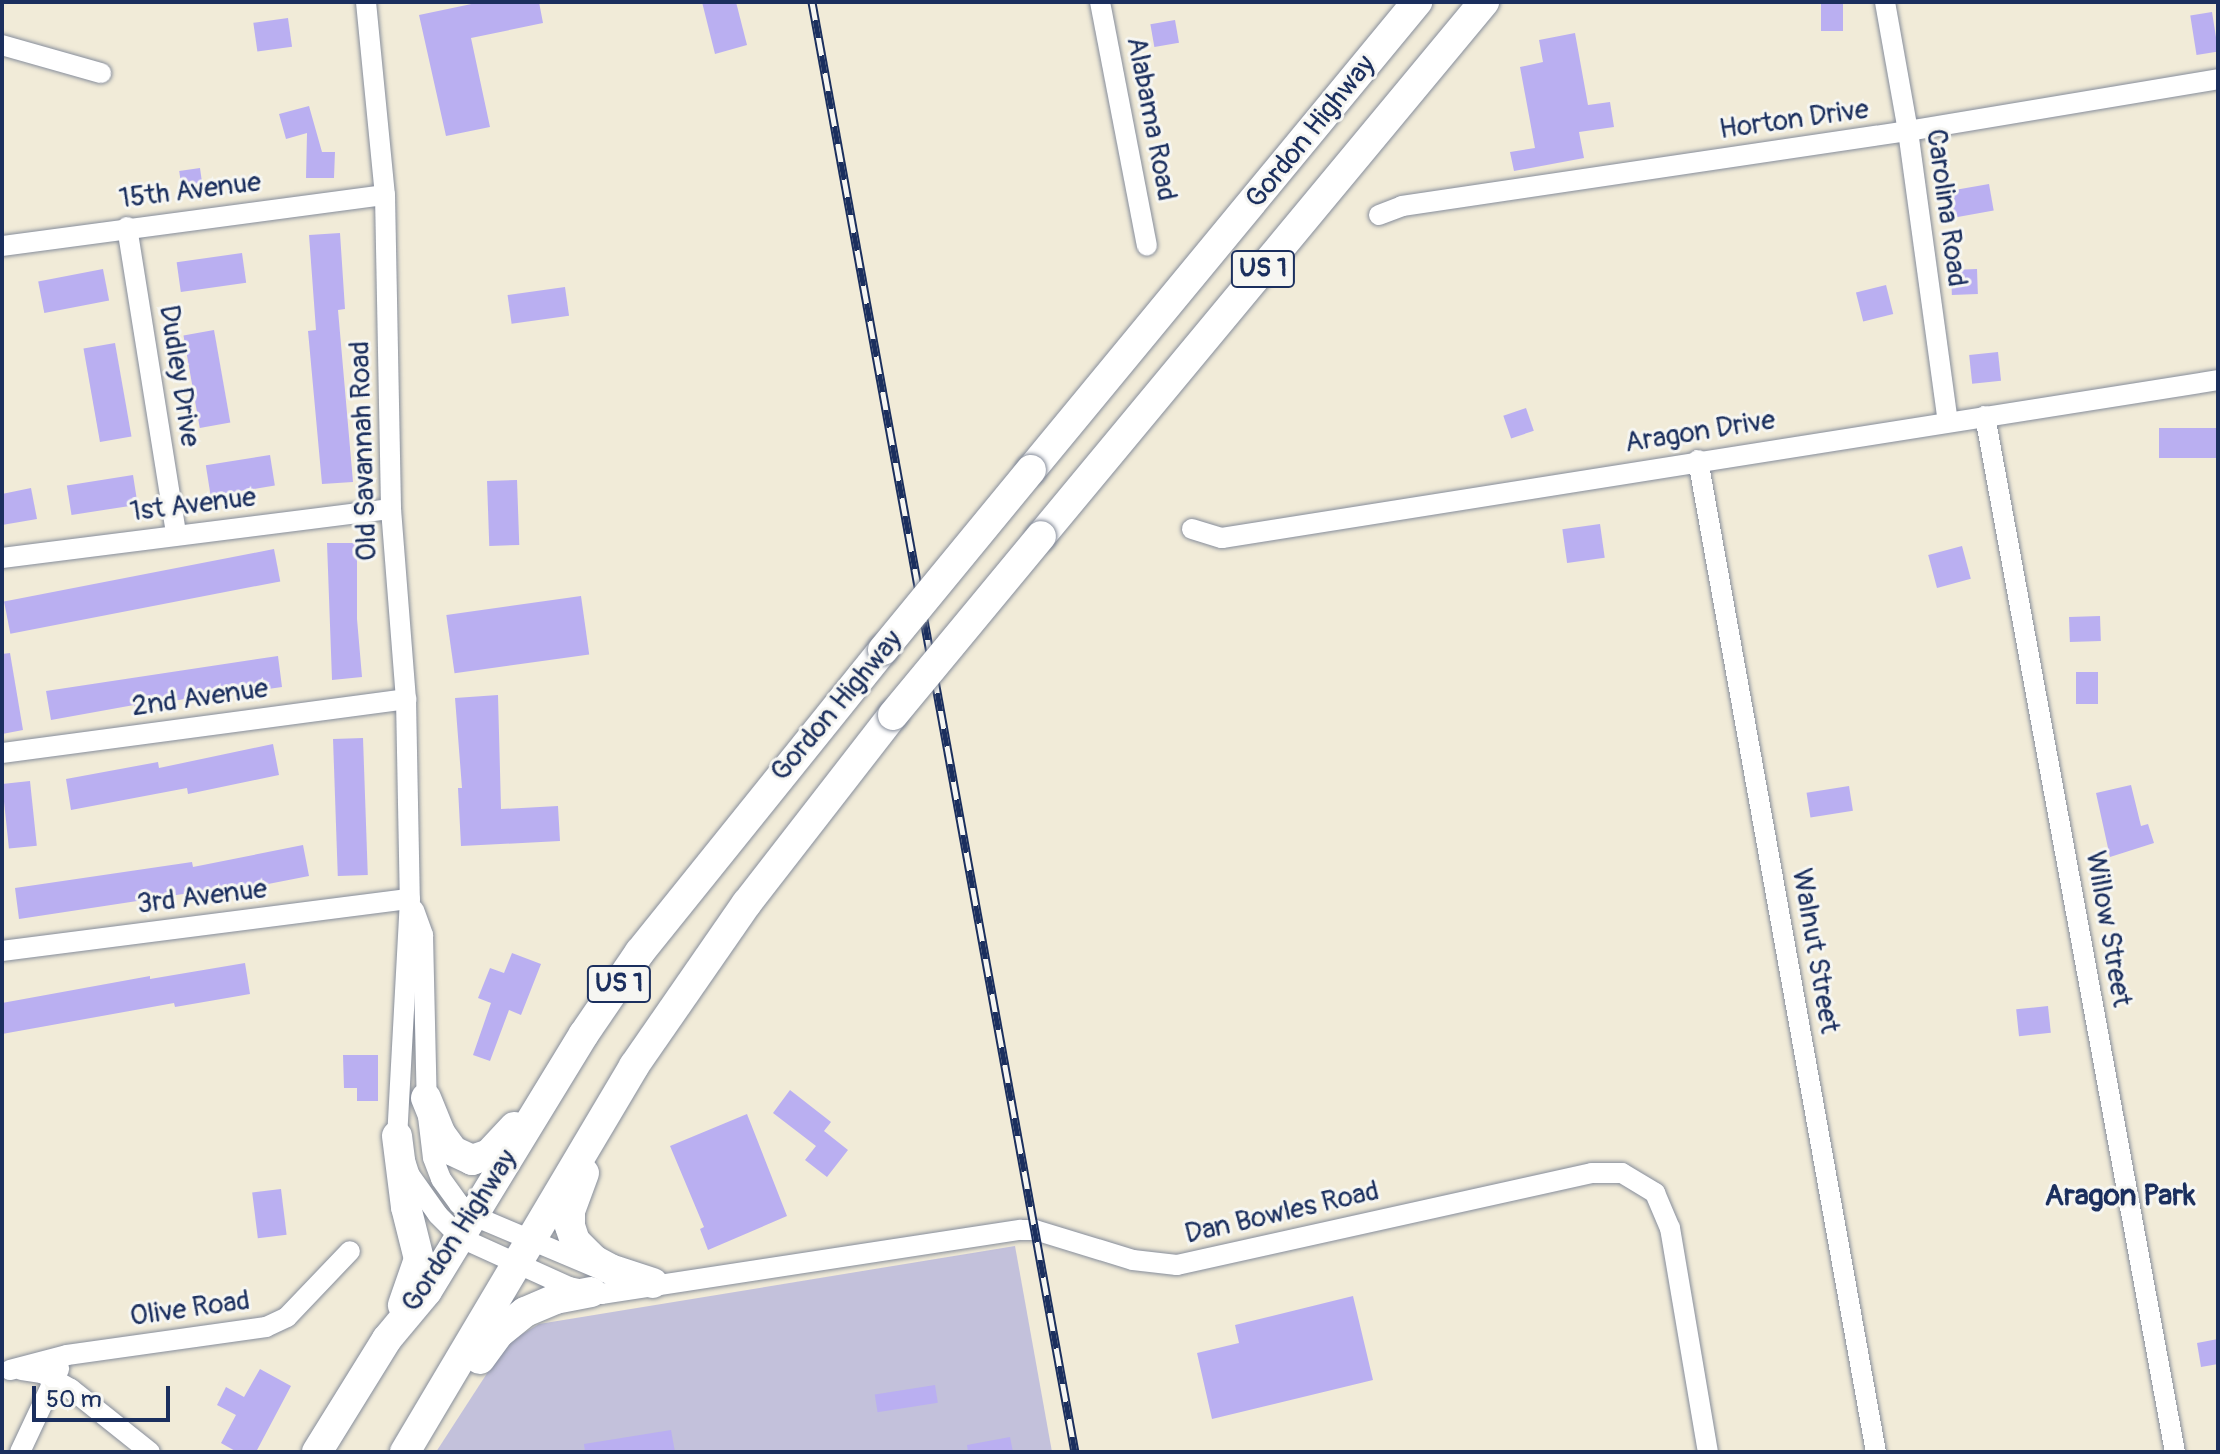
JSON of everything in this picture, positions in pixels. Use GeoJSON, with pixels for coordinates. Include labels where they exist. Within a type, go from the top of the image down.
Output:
{"type":"FeatureCollection","features":[{"type":"Feature","properties":{"kind":"highway","name":"Gordon Highway"},"geometry":{"type":"LineString","coordinates":[[317,1452],[387,1339],[427,1291],[468,1227],[555,1080],[666,918],[1417,2]]}},
{"type":"Feature","properties":{"kind":"highway","name":"Gordon Highway"},"geometry":{"type":"LineString","coordinates":[[405,1452],[617,1094],[747,903],[893,715],[1484,2]]}},
{"type":"Feature","properties":{"kind":"highway"},"geometry":{"type":"LineString","coordinates":[[426,1098],[440,1133],[453,1151],[472,1160],[489,1154],[555,1080]]}},
{"type":"Feature","properties":{"kind":"highway"},"geometry":{"type":"LineString","coordinates":[[617,1094],[574,1195],[570,1226],[575,1241],[594,1260],[653,1283]]}},
{"type":"Feature","properties":{"kind":"highway"},"geometry":{"type":"LineString","coordinates":[[387,1339],[414,1284],[419,1259],[406,1207],[397,1136]]}},
{"type":"Feature","properties":{"kind":"highway"},"geometry":{"type":"LineString","coordinates":[[422,1452],[499,1333],[537,1305],[591,1292]]}},
{"type":"Feature","properties":{"kind":"street","name":"Old Savannah Road"},"geometry":{"type":"LineString","coordinates":[[366,2],[385,195],[391,509],[406,699],[410,899],[397,1136],[409,1174],[419,1191],[468,1227],[524,1251]]}},
{"type":"Feature","properties":{"kind":"street","name":"Alabama Road"},"geometry":{"type":"LineString","coordinates":[[1100,2],[1147,246]]}},
{"type":"Feature","properties":{"kind":"street","name":"Carolina Road"},"geometry":{"type":"LineString","coordinates":[[1885,2],[1908,131],[1948,422]]}},
{"type":"Feature","properties":{"kind":"street"},"geometry":{"type":"LineString","coordinates":[[2,45],[101,73]]}},
{"type":"Feature","properties":{"kind":"street","name":"Horton Drive"},"geometry":{"type":"LineString","coordinates":[[1379,215],[1402,206],[1908,131],[2218,79]]}},
{"type":"Feature","properties":{"kind":"street","name":"15th Avenue"},"geometry":{"type":"LineString","coordinates":[[2,246],[385,195]]}},
{"type":"Feature","properties":{"kind":"street","name":"Dudley Drive"},"geometry":{"type":"LineString","coordinates":[[127,227],[176,534]]}},
{"type":"Feature","properties":{"kind":"street","name":"Aragon Drive"},"geometry":{"type":"LineString","coordinates":[[1192,529],[1222,538],[1698,460],[2218,380]]}},
{"type":"Feature","properties":{"kind":"street","name":"Willow Street"},"geometry":{"type":"LineString","coordinates":[[1985,416],[2175,1452]]}},
{"type":"Feature","properties":{"kind":"street","name":"Walnut Street"},"geometry":{"type":"LineString","coordinates":[[1698,460],[1876,1452]]}},
{"type":"Feature","properties":{"kind":"street","name":"1st Avenue"},"geometry":{"type":"LineString","coordinates":[[2,558],[391,509]]}},
{"type":"Feature","properties":{"kind":"street","name":"2nd Avenue"},"geometry":{"type":"LineString","coordinates":[[2,753],[406,699]]}},
{"type":"Feature","properties":{"kind":"street","name":"Old Savannah Road"},"geometry":{"type":"LineString","coordinates":[[410,899],[423,935],[426,1098],[433,1158],[468,1227],[524,1251]]}},
{"type":"Feature","properties":{"kind":"street","name":"3rd Avenue"},"geometry":{"type":"LineString","coordinates":[[2,951],[410,899]]}},
{"type":"Feature","properties":{"kind":"street","name":"Dan Bowles Road"},"geometry":{"type":"LineString","coordinates":[[524,1251],[569,1287],[591,1292],[627,1291],[653,1283],[1021,1230],[1035,1230],[1133,1260],[1177,1265],[1592,1173],[1622,1173],[1655,1193],[1670,1228],[1708,1452]]}},
{"type":"Feature","properties":{"kind":"street","name":"Olive Road"},"geometry":{"type":"LineString","coordinates":[[6,1370],[67,1355],[266,1327],[287,1317],[350,1251]]}},
{"type":"Feature","properties":{"kind":"street","name":"Dan Bowles Road"},"geometry":{"type":"LineString","coordinates":[[524,1251],[653,1283]]}},
{"type":"Feature","properties":{"kind":"street"},"geometry":{"type":"LineString","coordinates":[[20,1452],[52,1380],[67,1355]]}},
{"type":"Feature","properties":{"kind":"street","name":"Olive Road"},"geometry":{"type":"LineString","coordinates":[[6,1370],[42,1373],[71,1389],[150,1452]]}},
{"type":"Feature","properties":{"kind":"shaded area"},"geometry":{"type":"Polygon","coordinates":[[[1015,1246],[1052,1452],[436,1452],[506,1344],[539,1324],[1015,1246]]]}},
{"type":"Feature","properties":{"kind":"building"},"geometry":{"type":"Polygon","coordinates":[[[481,2],[539,2],[543,23],[471,38],[490,127],[446,136],[419,15],[481,2]]]}},
{"type":"Feature","properties":{"kind":"building"},"geometry":{"type":"Polygon","coordinates":[[[702,2],[736,2],[747,45],[715,54],[702,2]]]}},
{"type":"Feature","properties":{"kind":"building"},"geometry":{"type":"Polygon","coordinates":[[[1821,2],[1843,2],[1843,31],[1821,31],[1821,2]]]}},
{"type":"Feature","properties":{"kind":"building"},"geometry":{"type":"Polygon","coordinates":[[[2212,12],[2218,52],[2197,55],[2190,15],[2212,12]]]}},
{"type":"Feature","properties":{"kind":"building"},"geometry":{"type":"Polygon","coordinates":[[[288,18],[292,47],[257,52],[253,23],[288,18]]]}},
{"type":"Feature","properties":{"kind":"building"},"geometry":{"type":"Polygon","coordinates":[[[1175,20],[1179,43],[1154,47],[1150,24],[1175,20]]]}},
{"type":"Feature","properties":{"kind":"building"},"geometry":{"type":"Polygon","coordinates":[[[1575,33],[1588,105],[1610,102],[1614,127],[1579,132],[1584,158],[1514,171],[1510,152],[1535,148],[1520,67],[1543,62],[1539,40],[1575,33]]]}},
{"type":"Feature","properties":{"kind":"building"},"geometry":{"type":"Polygon","coordinates":[[[309,106],[322,152],[335,152],[334,178],[306,178],[307,133],[286,139],[279,114],[309,106]]]}},
{"type":"Feature","properties":{"kind":"building"},"geometry":{"type":"Polygon","coordinates":[[[200,168],[203,190],[182,193],[179,171],[200,168]]]}},
{"type":"Feature","properties":{"kind":"building"},"geometry":{"type":"Polygon","coordinates":[[[1989,184],[1994,211],[1949,218],[1945,192],[1989,184]]]}},
{"type":"Feature","properties":{"kind":"building"},"geometry":{"type":"Polygon","coordinates":[[[340,233],[345,309],[338,310],[353,482],[322,484],[308,331],[316,330],[309,235],[340,233]]]}},
{"type":"Feature","properties":{"kind":"building"},"geometry":{"type":"Polygon","coordinates":[[[242,253],[246,283],[181,292],[177,262],[242,253]]]}},
{"type":"Feature","properties":{"kind":"building"},"geometry":{"type":"Polygon","coordinates":[[[103,269],[109,300],[44,313],[38,282],[103,269]]]}},
{"type":"Feature","properties":{"kind":"building"},"geometry":{"type":"Polygon","coordinates":[[[1977,269],[1978,294],[1952,295],[1951,270],[1977,269]]]}},
{"type":"Feature","properties":{"kind":"building"},"geometry":{"type":"Polygon","coordinates":[[[1886,285],[1893,314],[1863,322],[1856,292],[1886,285]]]}},
{"type":"Feature","properties":{"kind":"building"},"geometry":{"type":"Polygon","coordinates":[[[565,287],[569,316],[512,324],[508,295],[565,287]]]}},
{"type":"Feature","properties":{"kind":"building"},"geometry":{"type":"Polygon","coordinates":[[[214,330],[230,423],[200,428],[183,335],[214,330]]]}},
{"type":"Feature","properties":{"kind":"building"},"geometry":{"type":"Polygon","coordinates":[[[115,343],[131,437],[100,442],[83,349],[115,343]]]}},
{"type":"Feature","properties":{"kind":"building"},"geometry":{"type":"Polygon","coordinates":[[[1998,352],[2001,381],[1972,384],[1969,355],[1998,352]]]}},
{"type":"Feature","properties":{"kind":"building"},"geometry":{"type":"Polygon","coordinates":[[[1526,408],[1534,431],[1511,439],[1503,416],[1526,408]]]}},
{"type":"Feature","properties":{"kind":"building"},"geometry":{"type":"Polygon","coordinates":[[[2159,428],[2218,428],[2218,458],[2159,458],[2159,428]]]}},
{"type":"Feature","properties":{"kind":"building"},"geometry":{"type":"Polygon","coordinates":[[[270,455],[275,486],[211,496],[206,465],[270,455]]]}},
{"type":"Feature","properties":{"kind":"building"},"geometry":{"type":"Polygon","coordinates":[[[133,475],[138,505],[72,515],[67,485],[133,475]]]}},
{"type":"Feature","properties":{"kind":"building"},"geometry":{"type":"Polygon","coordinates":[[[517,480],[519,545],[489,546],[487,481],[517,480]]]}},
{"type":"Feature","properties":{"kind":"building"},"geometry":{"type":"Polygon","coordinates":[[[31,488],[37,519],[2,525],[2,494],[31,488]]]}},
{"type":"Feature","properties":{"kind":"building"},"geometry":{"type":"Polygon","coordinates":[[[1600,524],[1605,558],[1567,563],[1562,529],[1600,524]]]}},
{"type":"Feature","properties":{"kind":"building"},"geometry":{"type":"Polygon","coordinates":[[[327,543],[357,543],[357,619],[362,677],[332,680],[327,543]]]}},
{"type":"Feature","properties":{"kind":"building"},"geometry":{"type":"Polygon","coordinates":[[[1962,546],[1971,579],[1937,588],[1928,555],[1962,546]]]}},
{"type":"Feature","properties":{"kind":"building"},"geometry":{"type":"Polygon","coordinates":[[[274,549],[280,581],[10,634],[4,601],[274,549]]]}},
{"type":"Feature","properties":{"kind":"building"},"geometry":{"type":"Polygon","coordinates":[[[581,596],[589,654],[455,673],[446,615],[581,596]]]}},
{"type":"Feature","properties":{"kind":"building"},"geometry":{"type":"Polygon","coordinates":[[[2100,616],[2101,641],[2070,642],[2069,617],[2100,616]]]}},
{"type":"Feature","properties":{"kind":"building"},"geometry":{"type":"Polygon","coordinates":[[[10,653],[23,730],[2,734],[2,654],[10,653]]]}},
{"type":"Feature","properties":{"kind":"building"},"geometry":{"type":"Polygon","coordinates":[[[278,656],[282,687],[217,696],[217,693],[51,720],[46,691],[278,656]]]}},
{"type":"Feature","properties":{"kind":"building"},"geometry":{"type":"Polygon","coordinates":[[[2076,672],[2098,672],[2098,704],[2076,704],[2076,672]]]}},
{"type":"Feature","properties":{"kind":"building"},"geometry":{"type":"Polygon","coordinates":[[[498,695],[501,809],[558,806],[560,841],[461,846],[458,788],[462,788],[455,698],[498,695]]]}},
{"type":"Feature","properties":{"kind":"building"},"geometry":{"type":"Polygon","coordinates":[[[363,738],[368,875],[338,876],[333,739],[363,738]]]}},
{"type":"Feature","properties":{"kind":"building"},"geometry":{"type":"Polygon","coordinates":[[[273,744],[279,775],[188,794],[187,788],[71,810],[66,779],[158,762],[159,768],[273,744]]]}},
{"type":"Feature","properties":{"kind":"building"},"geometry":{"type":"Polygon","coordinates":[[[30,781],[37,846],[9,849],[2,784],[30,781]]]}},
{"type":"Feature","properties":{"kind":"building"},"geometry":{"type":"Polygon","coordinates":[[[2131,785],[2141,826],[2148,824],[2154,843],[2110,857],[2096,793],[2131,785]]]}},
{"type":"Feature","properties":{"kind":"building"},"geometry":{"type":"Polygon","coordinates":[[[1849,786],[1853,811],[1810,817],[1807,793],[1849,786]]]}},
{"type":"Feature","properties":{"kind":"building"},"geometry":{"type":"Polygon","coordinates":[[[303,845],[309,876],[217,894],[216,889],[19,919],[15,888],[192,862],[193,867],[303,845]]]}},
{"type":"Feature","properties":{"kind":"building"},"geometry":{"type":"Polygon","coordinates":[[[512,953],[541,964],[521,1015],[509,1010],[490,1061],[473,1055],[491,1003],[478,998],[490,968],[504,973],[512,953]]]}},
{"type":"Feature","properties":{"kind":"building"},"geometry":{"type":"Polygon","coordinates":[[[245,963],[250,994],[175,1007],[174,1003],[2,1034],[2,1003],[150,976],[150,979],[245,963]]]}},
{"type":"Feature","properties":{"kind":"building"},"geometry":{"type":"Polygon","coordinates":[[[2048,1006],[2051,1033],[2019,1036],[2016,1009],[2048,1006]]]}},
{"type":"Feature","properties":{"kind":"building"},"geometry":{"type":"Polygon","coordinates":[[[343,1055],[378,1055],[378,1101],[357,1101],[357,1088],[344,1088],[343,1055]]]}},
{"type":"Feature","properties":{"kind":"building"},"geometry":{"type":"Polygon","coordinates":[[[790,1090],[831,1122],[824,1131],[848,1150],[827,1177],[805,1160],[816,1146],[773,1113],[790,1090]]]}},
{"type":"Feature","properties":{"kind":"building"},"geometry":{"type":"Polygon","coordinates":[[[747,1114],[787,1216],[708,1250],[700,1229],[704,1227],[670,1146],[747,1114]]]}},
{"type":"Feature","properties":{"kind":"building"},"geometry":{"type":"Polygon","coordinates":[[[281,1189],[287,1235],[258,1238],[252,1193],[281,1189]]]}},
{"type":"Feature","properties":{"kind":"building"},"geometry":{"type":"Polygon","coordinates":[[[1353,1296],[1373,1380],[1212,1419],[1197,1353],[1239,1343],[1235,1325],[1353,1296]]]}},
{"type":"Feature","properties":{"kind":"building"},"geometry":{"type":"Polygon","coordinates":[[[2218,1339],[2218,1364],[2201,1367],[2197,1343],[2218,1339]]]}},
{"type":"Feature","properties":{"kind":"building"},"geometry":{"type":"Polygon","coordinates":[[[260,1369],[291,1386],[256,1452],[237,1452],[221,1443],[236,1415],[217,1405],[226,1387],[244,1397],[260,1369]]]}},
{"type":"Feature","properties":{"kind":"building"},"geometry":{"type":"Polygon","coordinates":[[[935,1385],[938,1403],[878,1412],[875,1395],[935,1385]]]}},
{"type":"Feature","properties":{"kind":"building"},"geometry":{"type":"Polygon","coordinates":[[[671,1430],[675,1452],[585,1452],[584,1444],[671,1430]]]}},
{"type":"Feature","properties":{"kind":"building"},"geometry":{"type":"Polygon","coordinates":[[[1010,1437],[1013,1452],[968,1452],[967,1445],[1010,1437]]]}},
{"type":"Feature","properties":{"kind":"railway"},"geometry":{"type":"LineString","coordinates":[[812,2],[1075,1452]]}},
{"type":"Feature","properties":{"kind":"district","name":"Aragon Park"},"geometry":{"type":"Point","coordinates":[2120,1196]}}]}
